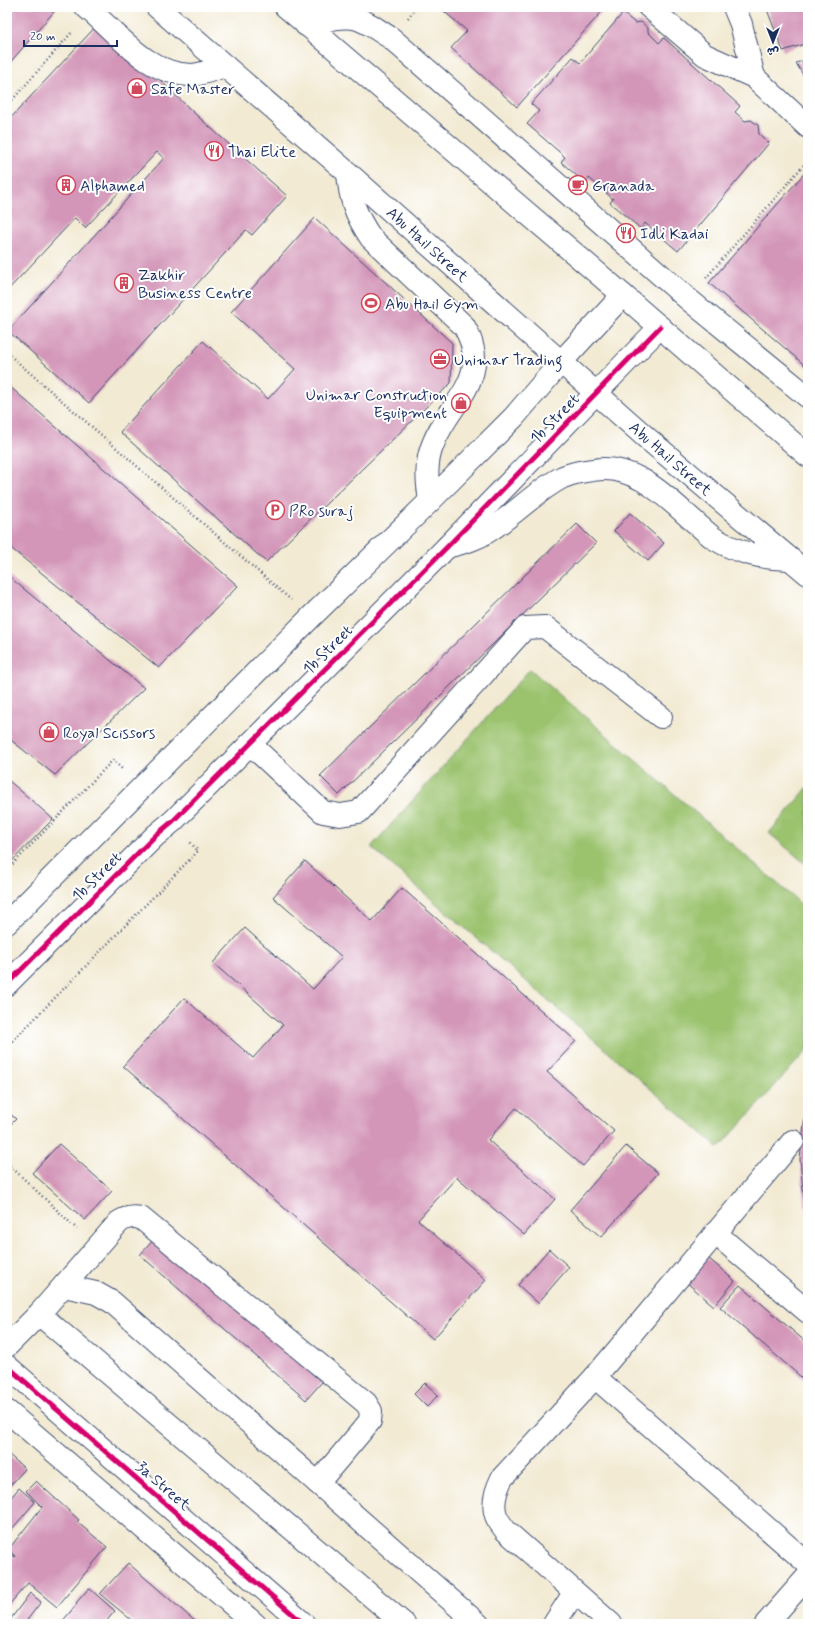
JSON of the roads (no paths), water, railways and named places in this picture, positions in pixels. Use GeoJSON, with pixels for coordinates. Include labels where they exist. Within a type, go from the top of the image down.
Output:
{"type":"FeatureCollection","features":[{"type":"Feature","properties":{"kind":"main road","name":"Abu Hail Street"},"geometry":{"type":"LineString","coordinates":[[158,7],[348,172],[561,362],[597,392],[649,440],[808,574]]}},
{"type":"Feature","properties":{"kind":"main road"},"geometry":{"type":"LineString","coordinates":[[286,7],[623,295],[808,456]]}},
{"type":"Feature","properties":{"kind":"main road"},"geometry":{"type":"LineString","coordinates":[[648,7],[705,55],[754,77],[808,127]]}},
{"type":"Feature","properties":{"kind":"main road"},"geometry":{"type":"LineString","coordinates":[[734,7],[741,24],[754,77]]}},
{"type":"Feature","properties":{"kind":"main road"},"geometry":{"type":"LineString","coordinates":[[88,9],[144,59],[159,68],[176,73],[194,75],[225,66]]}},
{"type":"Feature","properties":{"kind":"main road"},"geometry":{"type":"LineString","coordinates":[[306,25],[345,18],[357,19],[367,23],[391,38],[688,299],[808,397]]}},
{"type":"Feature","properties":{"kind":"main road"},"geometry":{"type":"LineString","coordinates":[[348,172],[349,190],[353,206],[360,222],[372,238],[464,326],[474,347],[475,357],[471,378],[433,443],[428,459],[427,473],[430,501]]}},
{"type":"Feature","properties":{"kind":"main road","name":"1b Street"},"geometry":{"type":"LineString","coordinates":[[7,923],[311,617],[514,417],[561,362],[623,295]]}},
{"type":"Feature","properties":{"kind":"main road","name":"1b Street"},"geometry":{"type":"LineString","coordinates":[[7,984],[447,547],[660,327]]}},
{"type":"Feature","properties":{"kind":"main road"},"geometry":{"type":"LineString","coordinates":[[447,547],[467,541],[487,532],[563,477],[595,469],[628,473],[643,479],[714,538],[728,546],[766,558],[790,559]]}},
{"type":"Feature","properties":{"kind":"main road"},"geometry":{"type":"LineString","coordinates":[[250,744],[323,812],[340,815],[359,812],[525,628],[545,627],[661,717]]}},
{"type":"Feature","properties":{"kind":"main road"},"geometry":{"type":"LineString","coordinates":[[611,1624],[574,1593],[506,1531],[497,1518],[495,1504],[496,1491],[502,1478],[595,1377],[793,1140]]}},
{"type":"Feature","properties":{"kind":"main road"},"geometry":{"type":"LineString","coordinates":[[7,1346],[39,1314],[119,1222],[125,1218],[133,1216],[141,1218],[366,1403],[370,1411],[370,1421],[318,1483]]}},
{"type":"Feature","properties":{"kind":"main road"},"geometry":{"type":"LineString","coordinates":[[715,1233],[808,1312]]}},
{"type":"Feature","properties":{"kind":"main road"},"geometry":{"type":"LineString","coordinates":[[64,1286],[96,1293],[112,1302],[478,1624]]}},
{"type":"Feature","properties":{"kind":"main road"},"geometry":{"type":"LineString","coordinates":[[39,1314],[404,1624]]}},
{"type":"Feature","properties":{"kind":"main road","name":"3a Street"},"geometry":{"type":"LineString","coordinates":[[7,1366],[304,1624]]}},
{"type":"Feature","properties":{"kind":"main road"},"geometry":{"type":"LineString","coordinates":[[595,1377],[808,1564]]}},
{"type":"Feature","properties":{"kind":"main road"},"geometry":{"type":"LineString","coordinates":[[7,1411],[255,1624]]}},
{"type":"Feature","properties":{"kind":"main road"},"geometry":{"type":"LineString","coordinates":[[766,1624],[808,1576]]}},
{"type":"Feature","properties":{"kind":"main road"},"geometry":{"type":"LineString","coordinates":[[554,1624],[574,1593]]}},
{"type":"Feature","properties":{"kind":"place","name":"Safe Master"},"geometry":{"type":"Point","coordinates":[137,88]}},
{"type":"Feature","properties":{"kind":"place","name":"Thai Elite"},"geometry":{"type":"Point","coordinates":[214,151]}},
{"type":"Feature","properties":{"kind":"place","name":"Alphamed"},"geometry":{"type":"Point","coordinates":[66,185]}},
{"type":"Feature","properties":{"kind":"place","name":"Granada"},"geometry":{"type":"Point","coordinates":[578,185]}},
{"type":"Feature","properties":{"kind":"place","name":"Idli Kadai"},"geometry":{"type":"Point","coordinates":[626,233]}},
{"type":"Feature","properties":{"kind":"place","name":"Zakhir Business Centre"},"geometry":{"type":"Point","coordinates":[124,283]}},
{"type":"Feature","properties":{"kind":"place","name":"Abu Hail Gym"},"geometry":{"type":"Point","coordinates":[371,303]}},
{"type":"Feature","properties":{"kind":"place","name":"Unimar Trading"},"geometry":{"type":"Point","coordinates":[440,359]}},
{"type":"Feature","properties":{"kind":"place","name":"Unimar Construction Equipment"},"geometry":{"type":"Point","coordinates":[461,403]}},
{"type":"Feature","properties":{"kind":"place","name":"PRo suraj"},"geometry":{"type":"Point","coordinates":[275,510]}},
{"type":"Feature","properties":{"kind":"place","name":"Royal Scissors"},"geometry":{"type":"Point","coordinates":[49,732]}}]}
